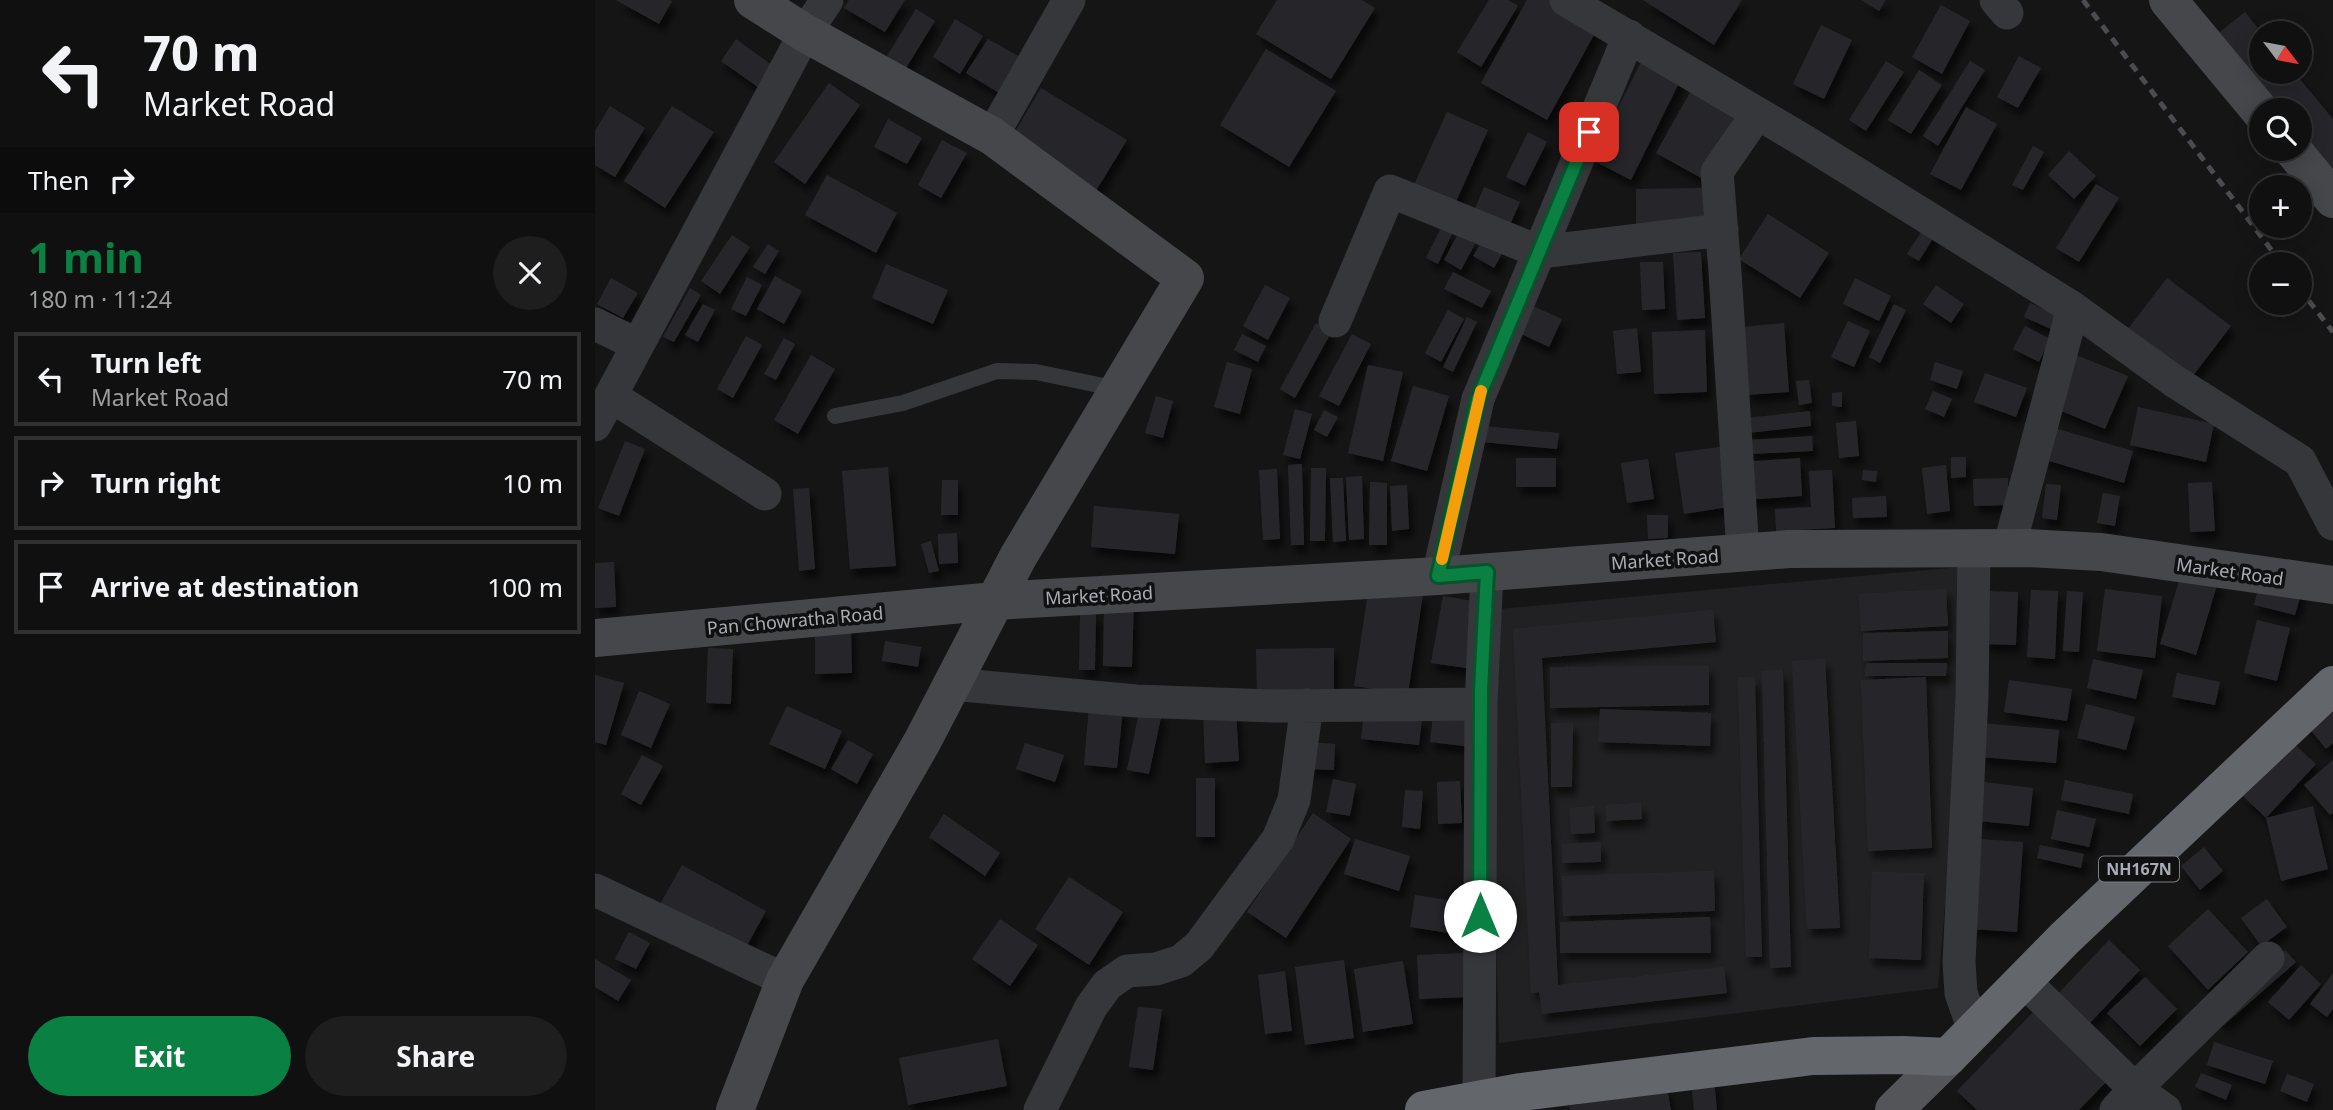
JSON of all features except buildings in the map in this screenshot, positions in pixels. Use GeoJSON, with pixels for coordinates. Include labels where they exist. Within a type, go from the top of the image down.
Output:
{"type":"FeatureCollection","features":[{"type":"Feature","properties":{"kind":"highway","name":"NH167N"},"geometry":{"type":"LineString","coordinates":[[1962,1045],[2065,938],[2333,685]]}},
{"type":"Feature","properties":{"kind":"highway"},"geometry":{"type":"LineString","coordinates":[[1425,1110],[1521,1092],[1813,1056],[1903,1055],[1962,1045]]}},
{"type":"Feature","properties":{"kind":"main road"},"geometry":{"type":"LineString","coordinates":[[1894,1110],[1962,1045]]}},
{"type":"Feature","properties":{"kind":"street"},"geometry":{"type":"LineString","coordinates":[[736,1110],[785,980],[922,742],[1018,557],[1185,278],[992,136],[805,33],[753,0]]}},
{"type":"Feature","properties":{"kind":"street"},"geometry":{"type":"LineString","coordinates":[[595,425],[805,33],[827,0]]}},
{"type":"Feature","properties":{"kind":"street"},"geometry":{"type":"LineString","coordinates":[[992,136],[1069,0]]}},
{"type":"Feature","properties":{"kind":"street"},"geometry":{"type":"LineString","coordinates":[[1566,0],[1818,149],[2073,308],[2174,381],[2300,461],[2333,524]]}},
{"type":"Feature","properties":{"kind":"street"},"geometry":{"type":"LineString","coordinates":[[2168,0],[2249,98]]}},
{"type":"Feature","properties":{"kind":"street"},"geometry":{"type":"LineString","coordinates":[[1438,576],[1478,399],[1629,36]]}},
{"type":"Feature","properties":{"kind":"street"},"geometry":{"type":"LineString","coordinates":[[1743,553],[1717,172],[1757,114]]}},
{"type":"Feature","properties":{"kind":"street"},"geometry":{"type":"LineString","coordinates":[[2302,161],[2333,199]]}},
{"type":"Feature","properties":{"kind":"street"},"geometry":{"type":"LineString","coordinates":[[1335,321],[1390,191],[1540,252],[1722,230]]}},
{"type":"Feature","properties":{"kind":"street"},"geometry":{"type":"LineString","coordinates":[[1962,1045],[1959,962],[1972,697],[1991,548],[2073,308]]}},
{"type":"Feature","properties":{"kind":"street"},"geometry":{"type":"LineString","coordinates":[[595,324],[638,345]]}},
{"type":"Feature","properties":{"kind":"street"},"geometry":{"type":"LineString","coordinates":[[611,396],[765,494]]}},
{"type":"Feature","properties":{"kind":"street","name":"Market Road"},"geometry":{"type":"LineString","coordinates":[[995,601],[1438,576],[1789,549],[1991,548],[2101,552],[2333,585]]}},
{"type":"Feature","properties":{"kind":"street"},"geometry":{"type":"LineString","coordinates":[[1479,1101],[1481,704],[1487,572]]}},
{"type":"Feature","properties":{"kind":"street","name":"Pan Chowratha Road"},"geometry":{"type":"LineString","coordinates":[[595,638],[995,601]]}},
{"type":"Feature","properties":{"kind":"street"},"geometry":{"type":"LineString","coordinates":[[952,684],[1136,701],[1307,705],[1481,704]]}},
{"type":"Feature","properties":{"kind":"street"},"geometry":{"type":"LineString","coordinates":[[1040,1110],[1091,1007],[1107,985],[1127,971],[1156,969],[1181,961],[1199,946],[1279,839],[1294,800],[1307,705]]}},
{"type":"Feature","properties":{"kind":"street"},"geometry":{"type":"LineString","coordinates":[[595,890],[785,980]]}},
{"type":"Feature","properties":{"kind":"street"},"geometry":{"type":"LineString","coordinates":[[2125,1100],[2268,958]]}},
{"type":"Feature","properties":{"kind":"street"},"geometry":{"type":"LineString","coordinates":[[2024,981],[2125,1100],[2165,1110]]}},
{"type":"Feature","properties":{"kind":"lane"},"geometry":{"type":"LineString","coordinates":[[835,415],[903,403],[997,371],[1036,372],[1118,389]]}},
{"type":"Feature","properties":{"kind":"shaded area"},"geometry":{"type":"Polygon","coordinates":[[[1960,567],[1956,775],[1938,988],[1499,1043],[1487,610],[1960,567]]]}},
{"type":"Feature","properties":{"kind":"railway"},"geometry":{"type":"LineString","coordinates":[[2083,0],[2273,252]]}},
{"type":"Feature","properties":{"kind":"railway"},"geometry":{"type":"LineString","coordinates":[[2312,305],[2333,332]]}},
{"type":"Feature","properties":{"kind":"slow traffic"},"geometry":{"type":"LineString","coordinates":[[1442,559],[1481,391]]}},
{"type":"Feature","properties":{"kind":"route"},"geometry":{"type":"LineString","coordinates":[[1480,916],[1481,690],[1487,572],[1438,576],[1478,399],[1589,132]]}}]}
